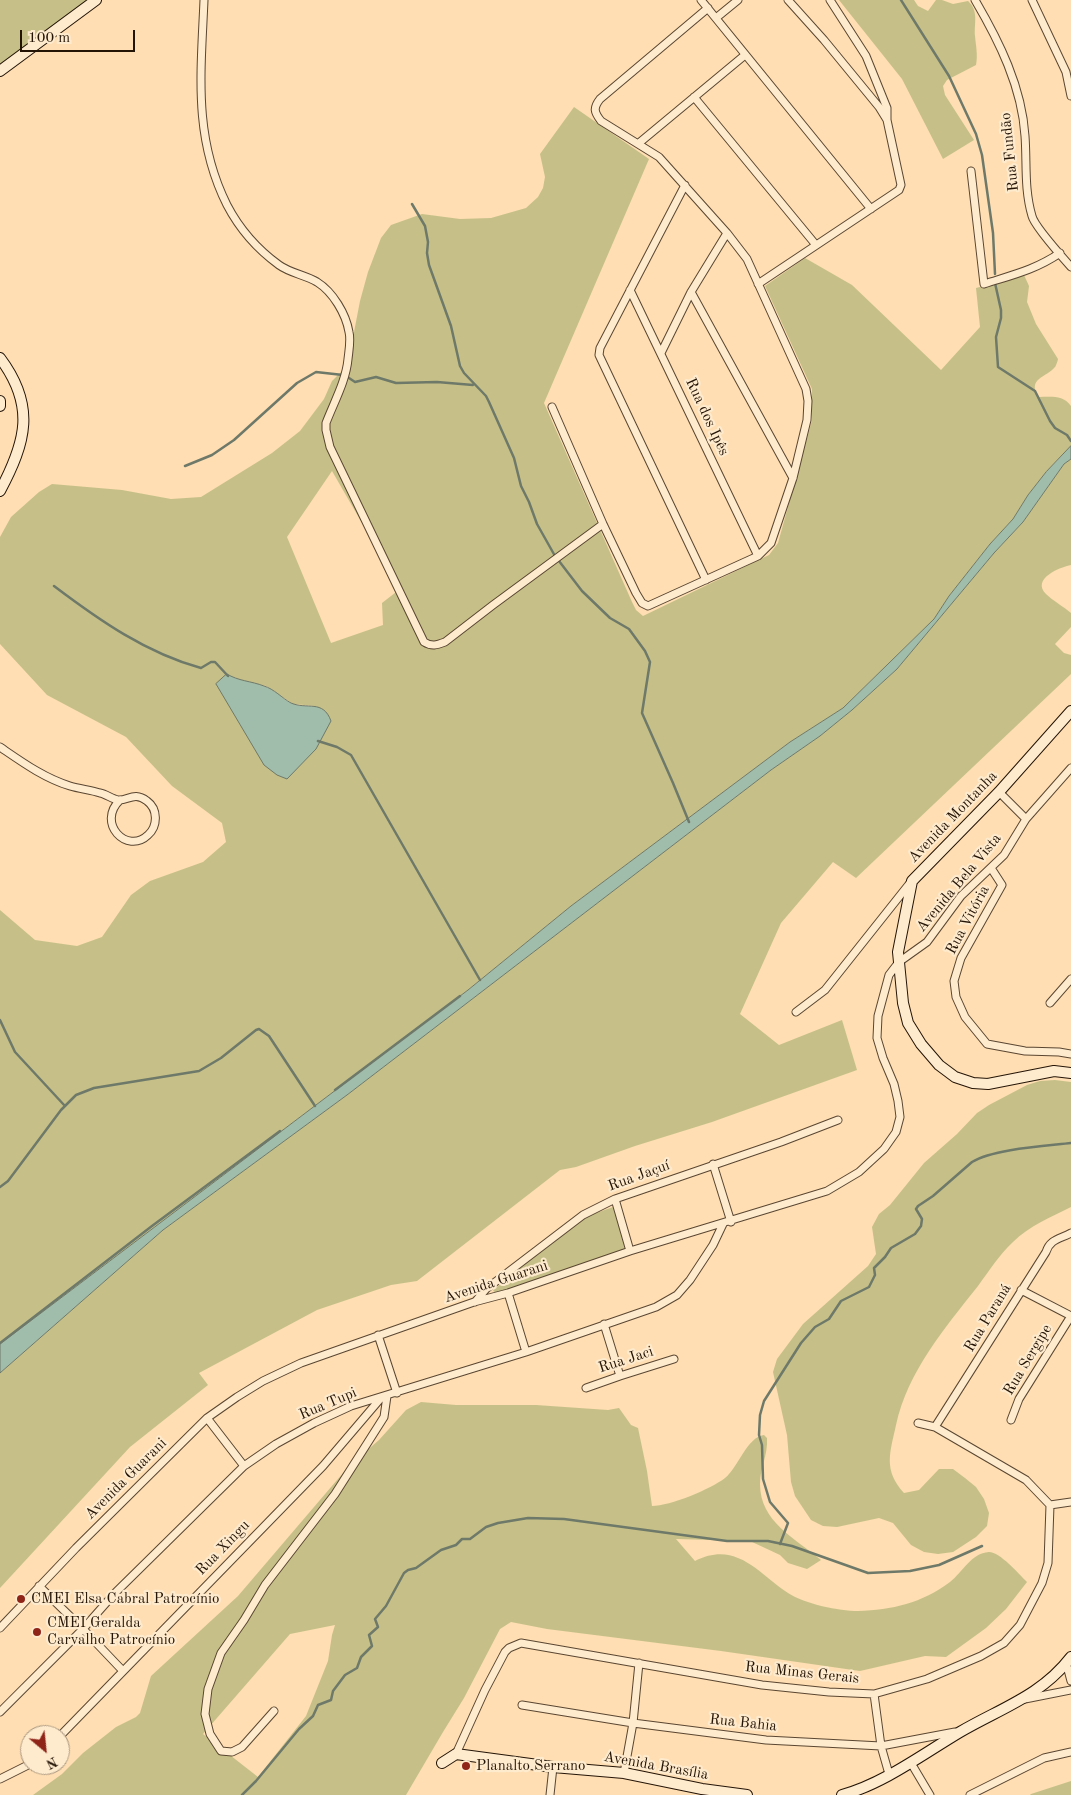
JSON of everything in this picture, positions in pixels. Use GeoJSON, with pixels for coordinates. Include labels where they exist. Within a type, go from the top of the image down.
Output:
{"type":"FeatureCollection","features":[{"type":"Feature","properties":{"kind":"street"},"geometry":{"type":"LineString","coordinates":[[0,72],[96,0]]}},
{"type":"Feature","properties":{"kind":"street"},"geometry":{"type":"LineString","coordinates":[[204,0],[200,88],[204,139],[214,175],[228,206],[248,237],[280,266],[318,282],[340,308],[350,333],[348,360],[343,381],[326,423],[330,447],[424,642],[430,646],[445,642],[603,524]]}},
{"type":"Feature","properties":{"kind":"street"},"geometry":{"type":"LineString","coordinates":[[701,0],[871,209]]}},
{"type":"Feature","properties":{"kind":"street"},"geometry":{"type":"LineString","coordinates":[[716,18],[738,0]]}},
{"type":"Feature","properties":{"kind":"street"},"geometry":{"type":"LineString","coordinates":[[788,0],[824,40],[879,107],[887,120]]}},
{"type":"Feature","properties":{"kind":"street"},"geometry":{"type":"LineString","coordinates":[[758,284],[899,190],[901,185],[887,120],[887,108],[866,56],[830,0]]}},
{"type":"Feature","properties":{"kind":"street","name":"Rua Fundão"},"geometry":{"type":"LineString","coordinates":[[975,0],[993,31],[1007,64],[1017,96],[1025,134],[1025,183],[1032,218],[1070,264]]}},
{"type":"Feature","properties":{"kind":"street"},"geometry":{"type":"LineString","coordinates":[[1032,0],[1066,72],[1071,96]]}},
{"type":"Feature","properties":{"kind":"street"},"geometry":{"type":"LineString","coordinates":[[552,407],[603,524],[644,606],[648,606],[758,556],[771,543],[793,478],[807,420],[808,401],[806,389],[747,259],[727,233],[659,157],[601,121],[595,114],[596,104],[607,92],[708,8]]}},
{"type":"Feature","properties":{"kind":"street"},"geometry":{"type":"LineString","coordinates":[[639,143],[746,55]]}},
{"type":"Feature","properties":{"kind":"street"},"geometry":{"type":"LineString","coordinates":[[694,97],[816,245]]}},
{"type":"Feature","properties":{"kind":"street"},"geometry":{"type":"LineString","coordinates":[[971,171],[984,284],[1028,271],[1060,253]]}},
{"type":"Feature","properties":{"kind":"street"},"geometry":{"type":"LineString","coordinates":[[685,185],[600,348],[599,355],[706,580]]}},
{"type":"Feature","properties":{"kind":"street"},"geometry":{"type":"LineString","coordinates":[[661,353],[691,292],[727,233]]}},
{"type":"Feature","properties":{"kind":"street","name":"Rua dos Ipês"},"geometry":{"type":"LineString","coordinates":[[630,290],[758,556]]}},
{"type":"Feature","properties":{"kind":"street"},"geometry":{"type":"LineString","coordinates":[[691,292],[793,478]]}},
{"type":"Feature","properties":{"kind":"street"},"geometry":{"type":"LineString","coordinates":[[0,358],[9,370],[24,405],[24,429],[20,448],[0,491]]}},
{"type":"Feature","properties":{"kind":"street"},"geometry":{"type":"LineString","coordinates":[[0,401],[0,406]]}},
{"type":"Feature","properties":{"kind":"street","name":"Avenida Montanha"},"geometry":{"type":"LineString","coordinates":[[899,962],[901,933],[912,880],[999,792],[1071,711]]}},
{"type":"Feature","properties":{"kind":"street"},"geometry":{"type":"LineString","coordinates":[[0,747],[52,780],[120,800],[134,796],[148,802],[155,814],[153,828],[143,839],[128,840],[116,833],[111,820],[112,812],[120,800]]}},
{"type":"Feature","properties":{"kind":"street","name":"Avenida Bela Vista"},"geometry":{"type":"LineString","coordinates":[[899,962],[927,942],[962,896],[1004,855],[1026,819],[1071,768]]}},
{"type":"Feature","properties":{"kind":"street"},"geometry":{"type":"LineString","coordinates":[[999,792],[1026,819]]}},
{"type":"Feature","properties":{"kind":"street","name":"Rua Vitória"},"geometry":{"type":"LineString","coordinates":[[991,868],[1002,885],[961,958],[954,980],[956,997],[965,1017],[986,1044],[1025,1051],[1071,1054]]}},
{"type":"Feature","properties":{"kind":"street"},"geometry":{"type":"LineString","coordinates":[[796,1012],[825,990],[912,880]]}},
{"type":"Feature","properties":{"kind":"street"},"geometry":{"type":"LineString","coordinates":[[899,962],[908,1023],[921,1044],[938,1065],[956,1077],[988,1084],[1054,1071],[1071,1073]]}},
{"type":"Feature","properties":{"kind":"street","name":"Avenida Guarani"},"geometry":{"type":"LineString","coordinates":[[0,1628],[39,1586],[207,1418],[263,1381],[301,1363],[474,1302],[508,1293],[630,1251],[731,1222],[827,1191],[859,1172],[884,1149],[896,1132],[900,1117],[898,1101],[877,1038],[878,1016],[885,986],[889,975],[899,962]]}},
{"type":"Feature","properties":{"kind":"street"},"geometry":{"type":"LineString","coordinates":[[1050,1003],[1071,979]]}},
{"type":"Feature","properties":{"kind":"street"},"geometry":{"type":"LineString","coordinates":[[885,986],[894,984],[902,987]]}},
{"type":"Feature","properties":{"kind":"street","name":"Rua Jaçuí"},"geometry":{"type":"LineString","coordinates":[[474,1302],[486,1289],[583,1215],[615,1199],[781,1142],[838,1120]]}},
{"type":"Feature","properties":{"kind":"street"},"geometry":{"type":"LineString","coordinates":[[713,1164],[731,1222]]}},
{"type":"Feature","properties":{"kind":"street"},"geometry":{"type":"LineString","coordinates":[[615,1199],[630,1251]]}},
{"type":"Feature","properties":{"kind":"street","name":"Rua Tupi"},"geometry":{"type":"LineString","coordinates":[[0,1712],[83,1629],[114,1594],[244,1466],[276,1444],[314,1423],[351,1406],[526,1352],[656,1307],[677,1295],[713,1245],[723,1224]]}},
{"type":"Feature","properties":{"kind":"street","name":"Rua Paraná"},"geometry":{"type":"LineString","coordinates":[[936,1427],[1046,1252],[1048,1245],[1053,1240],[1071,1233]]}},
{"type":"Feature","properties":{"kind":"street"},"geometry":{"type":"LineString","coordinates":[[1021,1290],[1071,1316]]}},
{"type":"Feature","properties":{"kind":"street"},"geometry":{"type":"LineString","coordinates":[[508,1293],[526,1352]]}},
{"type":"Feature","properties":{"kind":"street","name":"Rua Sergipe"},"geometry":{"type":"LineString","coordinates":[[1012,1420],[1019,1399],[1071,1316]]}},
{"type":"Feature","properties":{"kind":"street"},"geometry":{"type":"LineString","coordinates":[[604,1324],[620,1376]]}},
{"type":"Feature","properties":{"kind":"street"},"geometry":{"type":"LineString","coordinates":[[378,1335],[397,1393]]}},
{"type":"Feature","properties":{"kind":"street","name":"Rua Jaci"},"geometry":{"type":"LineString","coordinates":[[586,1388],[674,1359]]}},
{"type":"Feature","properties":{"kind":"street"},"geometry":{"type":"LineString","coordinates":[[274,1711],[242,1747],[232,1752],[221,1751],[210,1734],[205,1714],[208,1690],[221,1653],[265,1585],[335,1494],[384,1417],[384,1397]]}},
{"type":"Feature","properties":{"kind":"street","name":"Rua Xingu"},"geometry":{"type":"LineString","coordinates":[[70,1726],[323,1466],[384,1397]]}},
{"type":"Feature","properties":{"kind":"street"},"geometry":{"type":"LineString","coordinates":[[207,1418],[244,1466]]}},
{"type":"Feature","properties":{"kind":"street"},"geometry":{"type":"LineString","coordinates":[[918,1423],[936,1427],[1026,1480],[1050,1504],[1071,1502]]}},
{"type":"Feature","properties":{"kind":"street","name":"Rua Minas Gerais"},"geometry":{"type":"LineString","coordinates":[[456,1754],[484,1690],[505,1652],[509,1648],[522,1643],[762,1685],[829,1692],[874,1694],[927,1679],[981,1656],[1004,1643],[1020,1625],[1042,1583],[1048,1563],[1050,1504]]}},
{"type":"Feature","properties":{"kind":"street"},"geometry":{"type":"LineString","coordinates":[[39,1586],[123,1671]]}},
{"type":"Feature","properties":{"kind":"street"},"geometry":{"type":"LineString","coordinates":[[1070,1659],[1071,1681]]}},
{"type":"Feature","properties":{"kind":"street"},"geometry":{"type":"LineString","coordinates":[[842,1795],[870,1784],[911,1763],[962,1731],[1024,1699],[1058,1672],[1070,1659]]}},
{"type":"Feature","properties":{"kind":"street"},"geometry":{"type":"LineString","coordinates":[[624,1773],[633,1723],[639,1662]]}},
{"type":"Feature","properties":{"kind":"street"},"geometry":{"type":"LineString","coordinates":[[1024,1699],[1071,1690]]}},
{"type":"Feature","properties":{"kind":"street"},"geometry":{"type":"LineString","coordinates":[[874,1694],[882,1746],[889,1774]]}},
{"type":"Feature","properties":{"kind":"street","name":"Rua Bahia"},"geometry":{"type":"LineString","coordinates":[[522,1705],[633,1723],[766,1740],[882,1746],[962,1731]]}},
{"type":"Feature","properties":{"kind":"street"},"geometry":{"type":"LineString","coordinates":[[970,1795],[1044,1758],[1071,1752]]}},
{"type":"Feature","properties":{"kind":"street"},"geometry":{"type":"LineString","coordinates":[[442,1762],[456,1754]]}},
{"type":"Feature","properties":{"kind":"street","name":"Avenida Brasília"},"geometry":{"type":"LineString","coordinates":[[456,1754],[553,1767],[624,1773],[702,1792],[747,1795]]}},
{"type":"Feature","properties":{"kind":"street"},"geometry":{"type":"LineString","coordinates":[[911,1763],[930,1795]]}},
{"type":"Feature","properties":{"kind":"street"},"geometry":{"type":"LineString","coordinates":[[550,1795],[553,1767]]}},
{"type":"Feature","properties":{"kind":"street"},"geometry":{"type":"LineString","coordinates":[[0,1779],[20,1769]]}},
{"type":"Feature","properties":{"kind":"shaded area"},"geometry":{"type":"Polygon","coordinates":[[[0,0],[87,0],[0,64],[0,0]]]}},
{"type":"Feature","properties":{"kind":"shaded area"},"geometry":{"type":"Polygon","coordinates":[[[839,0],[914,0],[918,6],[928,11],[936,0],[953,4],[968,1],[975,13],[976,65],[947,80],[943,86],[945,95],[974,140],[943,159],[902,79],[839,0]]]}},
{"type":"Feature","properties":{"kind":"shaded area"},"geometry":{"type":"Polygon","coordinates":[[[574,107],[649,159],[544,403],[632,602],[636,610],[643,616],[769,555],[778,543],[812,420],[812,389],[765,286],[805,258],[852,285],[941,370],[980,327],[976,288],[1024,275],[1029,286],[1027,302],[1036,324],[1058,359],[1055,367],[1036,382],[1036,391],[1039,397],[1061,398],[1071,406],[1071,446],[1046,472],[1028,495],[1013,519],[990,544],[949,596],[934,619],[843,708],[790,742],[571,906],[468,990],[0,1344],[0,910],[35,940],[77,946],[102,937],[131,895],[150,881],[203,862],[226,842],[222,823],[172,786],[126,737],[47,695],[0,644],[0,537],[11,517],[39,492],[52,484],[122,490],[171,499],[201,497],[272,453],[300,431],[324,399],[332,381],[342,371],[349,358],[360,301],[368,272],[381,238],[391,225],[422,214],[460,219],[491,218],[526,208],[538,197],[543,188],[545,177],[540,154],[574,107]],[[332,471],[287,537],[331,643],[383,625],[382,603],[400,589],[332,471]],[[227,674],[240,725],[315,706],[293,704],[266,686],[235,679],[227,674]]]}},
{"type":"Feature","properties":{"kind":"shaded area"},"geometry":{"type":"Polygon","coordinates":[[[1071,446],[1071,459],[1064,464],[1023,522],[994,553],[897,669],[852,710],[347,1095],[163,1230],[0,1373],[0,1344],[468,990],[571,906],[790,742],[843,708],[934,619],[949,596],[990,544],[1013,519],[1028,495],[1046,472],[1071,446]]]}},
{"type":"Feature","properties":{"kind":"shaded area"},"geometry":{"type":"Polygon","coordinates":[[[1071,459],[1071,565],[1054,571],[1044,579],[1042,589],[1051,599],[1071,613],[1071,627],[1055,644],[1064,653],[1071,655],[1071,674],[856,878],[833,862],[781,923],[740,1014],[779,1045],[842,1020],[857,1070],[712,1122],[576,1167],[560,1170],[417,1281],[391,1285],[317,1310],[199,1373],[208,1385],[130,1447],[0,1588],[0,1373],[163,1230],[347,1095],[852,710],[897,669],[994,553],[1023,522],[1064,464],[1071,459]]]}},
{"type":"Feature","properties":{"kind":"shaded area"},"geometry":{"type":"Polygon","coordinates":[[[227,674],[268,687],[291,703],[319,707],[328,714],[331,721],[316,749],[287,779],[277,775],[264,765],[216,684],[227,674]]]}},
{"type":"Feature","properties":{"kind":"shaded area"},"geometry":{"type":"Polygon","coordinates":[[[1040,1081],[1071,1082],[1071,1207],[1048,1218],[1019,1236],[999,1258],[940,1335],[909,1387],[896,1425],[890,1453],[893,1477],[904,1493],[919,1490],[939,1469],[953,1469],[965,1478],[976,1487],[984,1499],[989,1513],[987,1526],[976,1537],[953,1552],[938,1554],[924,1552],[911,1545],[893,1523],[879,1518],[837,1527],[823,1526],[811,1520],[795,1496],[791,1482],[787,1435],[773,1372],[777,1359],[803,1324],[868,1266],[876,1254],[872,1227],[879,1214],[890,1205],[924,1163],[957,1134],[977,1113],[989,1105],[1027,1085],[1040,1081]]]}},
{"type":"Feature","properties":{"kind":"shaded area"},"geometry":{"type":"Polygon","coordinates":[[[613,1207],[627,1249],[495,1293],[493,1290],[582,1218],[613,1207]]]}},
{"type":"Feature","properties":{"kind":"shaded area"},"geometry":{"type":"Polygon","coordinates":[[[421,1402],[456,1405],[536,1405],[608,1410],[619,1408],[631,1425],[638,1428],[652,1506],[679,1500],[719,1482],[730,1473],[753,1441],[764,1435],[767,1438],[767,1444],[760,1484],[766,1509],[781,1528],[821,1560],[807,1569],[788,1563],[780,1555],[750,1541],[676,1539],[695,1561],[723,1554],[735,1557],[746,1562],[795,1597],[813,1604],[841,1610],[883,1609],[918,1600],[950,1582],[972,1559],[989,1552],[1004,1559],[1027,1582],[1006,1609],[986,1628],[946,1657],[925,1656],[860,1671],[547,1629],[511,1622],[500,1629],[464,1698],[406,1795],[33,1795],[61,1775],[70,1775],[70,1766],[83,1753],[116,1727],[140,1713],[151,1676],[238,1596],[349,1466],[379,1440],[406,1410],[421,1402]],[[335,1625],[290,1634],[203,1734],[258,1777],[306,1716],[328,1661],[335,1625]]]}},
{"type":"Feature","properties":{"kind":"shaded area"},"geometry":{"type":"Polygon","coordinates":[[[1071,1781],[1071,1795],[1030,1795],[1031,1794],[1071,1781]]]}},
{"type":"Feature","properties":{"kind":"waterway"},"geometry":{"type":"LineString","coordinates":[[901,0],[949,76],[976,134],[982,155],[993,233],[995,274]]}},
{"type":"Feature","properties":{"kind":"waterway"},"geometry":{"type":"LineString","coordinates":[[412,204],[425,226],[429,265],[451,326],[460,366],[464,373],[486,396],[514,458],[521,486],[537,524],[555,556]]}},
{"type":"Feature","properties":{"kind":"waterway"},"geometry":{"type":"LineString","coordinates":[[995,283],[1001,310],[996,337],[998,367],[1035,391],[1055,428],[1067,435],[1071,441]]}},
{"type":"Feature","properties":{"kind":"waterway"},"geometry":{"type":"LineString","coordinates":[[185,466],[212,455],[234,440],[297,383],[316,372],[343,375]]}},
{"type":"Feature","properties":{"kind":"waterway"},"geometry":{"type":"LineString","coordinates":[[346,376],[355,382],[376,377],[396,383],[437,382],[473,385]]}},
{"type":"Feature","properties":{"kind":"waterway"},"geometry":{"type":"LineString","coordinates":[[559,561],[582,591],[610,618],[629,629],[645,651],[650,662],[642,713],[689,822]]}},
{"type":"Feature","properties":{"kind":"waterway"},"geometry":{"type":"LineString","coordinates":[[54,586],[106,623],[161,654],[201,668],[211,662],[215,662],[228,676]]}},
{"type":"Feature","properties":{"kind":"waterway"},"geometry":{"type":"LineString","coordinates":[[318,741],[337,747],[351,755],[480,980]]}},
{"type":"Feature","properties":{"kind":"waterway"},"geometry":{"type":"LineString","coordinates":[[335,1090],[460,996]]}},
{"type":"Feature","properties":{"kind":"waterway"},"geometry":{"type":"LineString","coordinates":[[0,1020],[15,1052],[65,1106]]}},
{"type":"Feature","properties":{"kind":"waterway"},"geometry":{"type":"LineString","coordinates":[[0,1187],[8,1181],[61,1110],[76,1095],[94,1088],[199,1071],[221,1058],[259,1029],[269,1036],[315,1106]]}},
{"type":"Feature","properties":{"kind":"waterway"},"geometry":{"type":"LineString","coordinates":[[0,1343],[152,1226],[280,1131]]}},
{"type":"Feature","properties":{"kind":"waterway"},"geometry":{"type":"LineString","coordinates":[[780,1544],[788,1523],[770,1502],[763,1479],[762,1445],[759,1435],[760,1415],[764,1401],[801,1343],[815,1327],[829,1319],[841,1301],[869,1287],[875,1275],[874,1268],[891,1248],[915,1234],[921,1226],[922,1219],[916,1209],[918,1206],[933,1196],[972,1162],[1006,1151],[1071,1143]]}},
{"type":"Feature","properties":{"kind":"waterway"},"geometry":{"type":"LineString","coordinates":[[242,1795],[299,1729],[313,1716],[318,1705],[331,1700],[333,1691],[345,1675],[357,1668],[361,1657],[372,1646],[369,1635],[378,1627],[375,1619],[386,1606],[404,1573],[416,1568],[441,1550],[456,1545],[462,1539],[470,1539],[486,1527],[528,1518],[564,1519],[727,1541],[768,1541],[792,1546],[868,1573],[910,1571],[939,1565],[982,1546]]}},
{"type":"Feature","properties":{"kind":"place","name":"CMEI Elsa Cabral Patrocínio"},"geometry":{"type":"Point","coordinates":[21,1599]}},
{"type":"Feature","properties":{"kind":"place","name":"CMEI Geralda Carvalho Patrocínio"},"geometry":{"type":"Point","coordinates":[37,1632]}},
{"type":"Feature","properties":{"kind":"place","name":"Planalto Serrano"},"geometry":{"type":"Point","coordinates":[466,1766]}}]}
